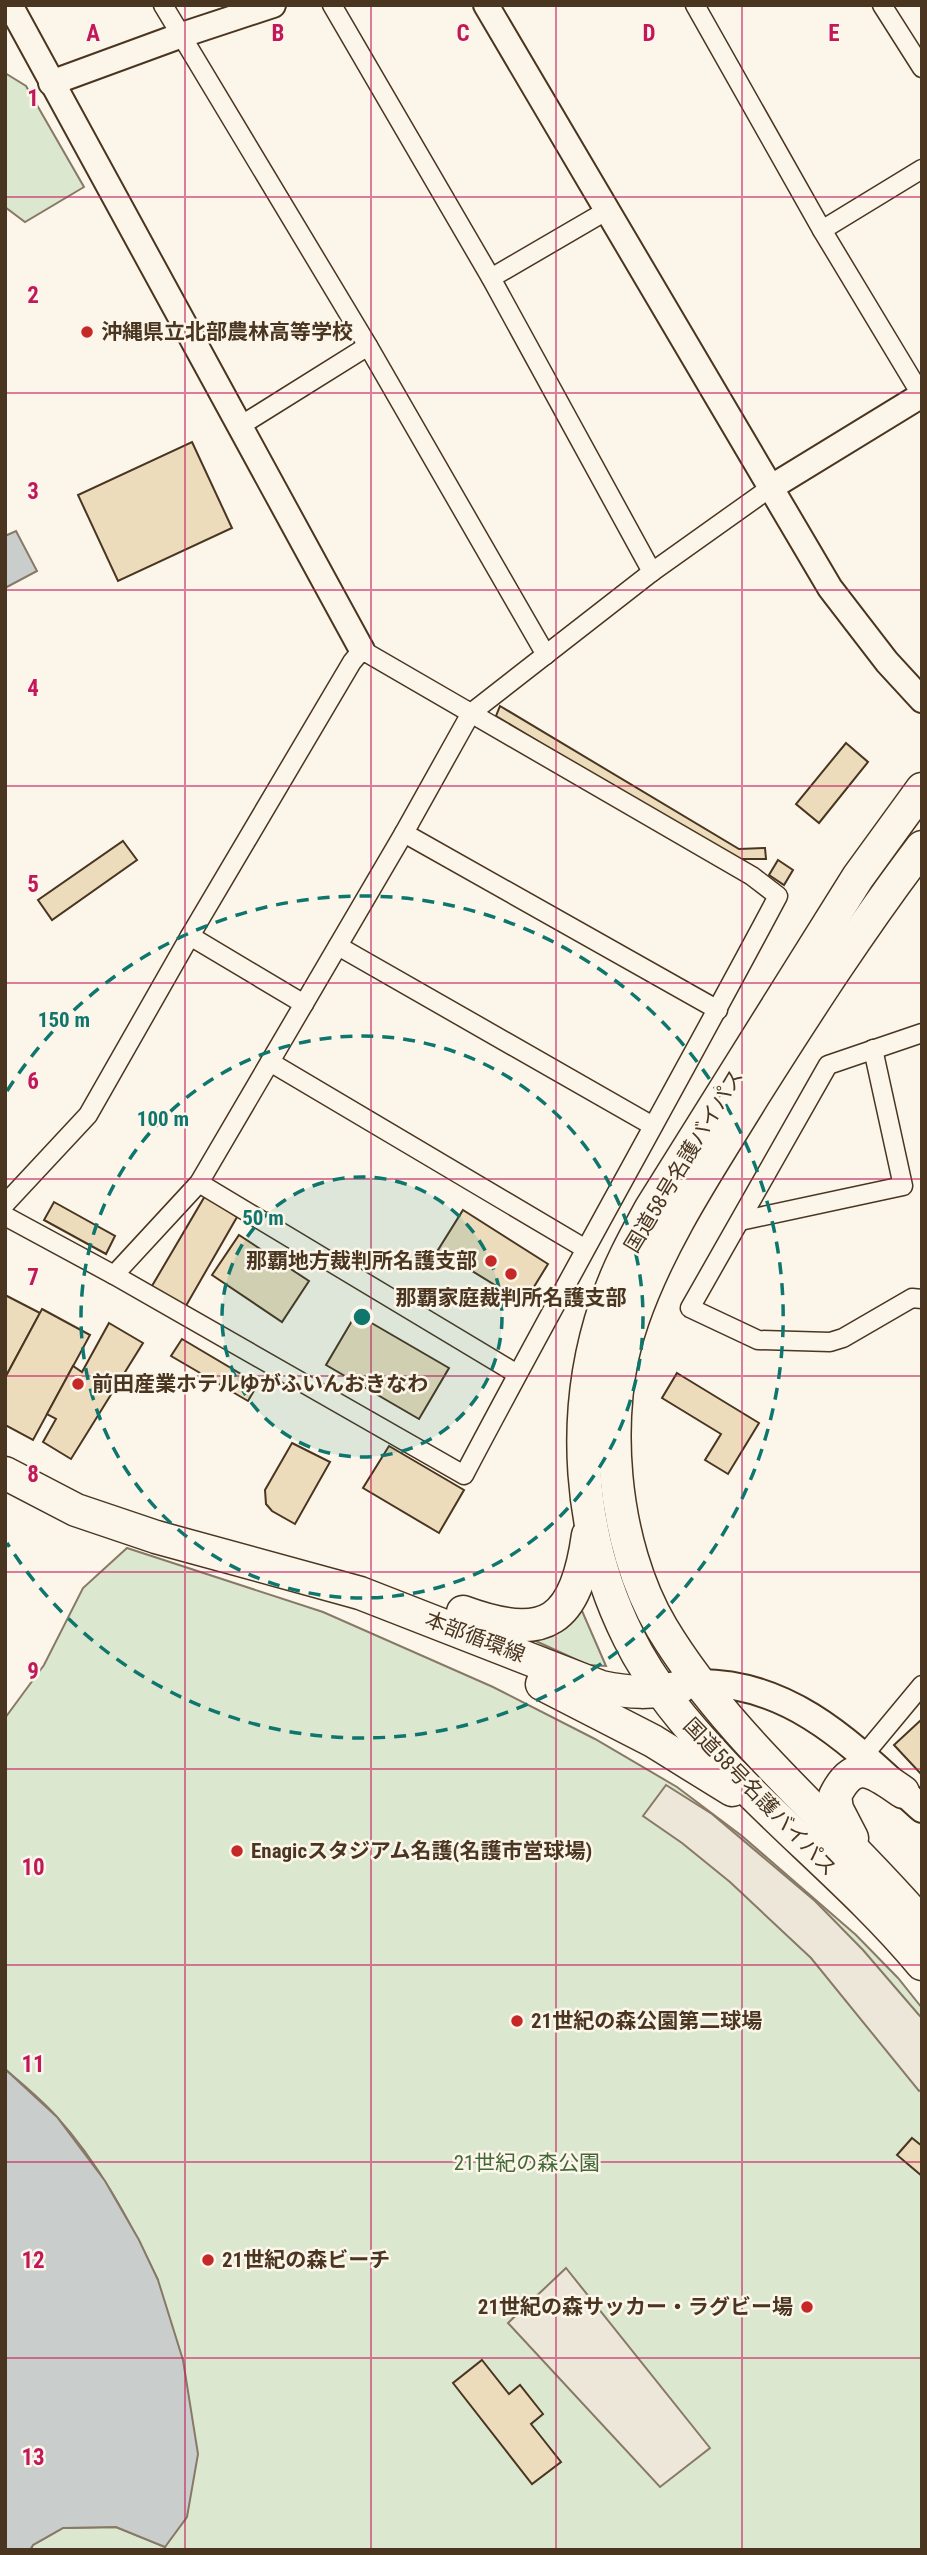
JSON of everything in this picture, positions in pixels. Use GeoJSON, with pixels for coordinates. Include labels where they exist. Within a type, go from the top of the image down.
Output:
{"type":"FeatureCollection","features":[{"type":"Feature","properties":{"kind":"highway","name":"国道58号名護バイパス"},"geometry":{"type":"LineString","coordinates":[[922,789],[858,877],[651,1208],[606,1303],[593,1350],[584,1418],[584,1457],[590,1524],[598,1562],[629,1640],[662,1692],[711,1751],[922,1964]]}},
{"type":"Feature","properties":{"kind":"highway","name":"国道58号名護バイパス"},"geometry":{"type":"LineString","coordinates":[[922,847],[805,1017],[715,1158],[664,1248],[632,1321],[618,1396],[616,1436],[617,1480],[623,1523],[633,1564],[655,1614],[698,1683],[721,1712],[866,1861],[922,1924]]}},
{"type":"Feature","properties":{"kind":"highway","name":"本部循環線"},"geometry":{"type":"LineString","coordinates":[[5,1473],[76,1510],[156,1537],[360,1593],[601,1687],[630,1693],[662,1692],[698,1683]]}},
{"type":"Feature","properties":{"kind":"highway"},"geometry":{"type":"LineString","coordinates":[[360,1593],[396,1590],[502,1625],[517,1626],[544,1621],[563,1610],[575,1593],[590,1524]]}},
{"type":"Feature","properties":{"kind":"highway"},"geometry":{"type":"LineString","coordinates":[[470,1635],[544,1685],[653,1741],[772,1814]]}},
{"type":"Feature","properties":{"kind":"highway"},"geometry":{"type":"LineString","coordinates":[[866,1861],[844,1826],[837,1809],[835,1796],[839,1788],[850,1775],[863,1770],[872,1771],[912,1801]]}},
{"type":"Feature","properties":{"kind":"main road","name":"本部循環線"},"geometry":{"type":"LineString","coordinates":[[698,1683],[739,1686],[763,1692],[791,1704],[818,1720],[863,1756],[912,1801]]}},
{"type":"Feature","properties":{"kind":"street"},"geometry":{"type":"LineString","coordinates":[[5,1216],[114,1275],[464,1475],[584,1248],[619,1190],[778,896],[752,876],[362,650],[10,5]]}},
{"type":"Feature","properties":{"kind":"street"},"geometry":{"type":"LineString","coordinates":[[163,5],[368,346],[546,655]]}},
{"type":"Feature","properties":{"kind":"street"},"geometry":{"type":"LineString","coordinates":[[51,83],[273,5]]}},
{"type":"Feature","properties":{"kind":"street"},"geometry":{"type":"LineString","coordinates":[[332,5],[491,278],[652,572]]}},
{"type":"Feature","properties":{"kind":"street"},"geometry":{"type":"LineString","coordinates":[[486,5],[830,588],[887,662],[922,700]]}},
{"type":"Feature","properties":{"kind":"street"},"geometry":{"type":"LineString","coordinates":[[114,1275],[199,1183],[404,833],[471,713],[652,572],[770,488],[921,395],[822,229],[695,5]]}},
{"type":"Feature","properties":{"kind":"street"},"geometry":{"type":"LineString","coordinates":[[882,5],[922,68]]}},
{"type":"Feature","properties":{"kind":"street"},"geometry":{"type":"LineString","coordinates":[[822,229],[922,169]]}},
{"type":"Feature","properties":{"kind":"street"},"geometry":{"type":"LineString","coordinates":[[491,278],[606,211]]}},
{"type":"Feature","properties":{"kind":"street"},"geometry":{"type":"LineString","coordinates":[[240,426],[368,346]]}},
{"type":"Feature","properties":{"kind":"street"},"geometry":{"type":"LineString","coordinates":[[5,1204],[88,1115],[190,936],[345,674],[362,650]]}},
{"type":"Feature","properties":{"kind":"street"},"geometry":{"type":"LineString","coordinates":[[404,833],[718,1010]]}},
{"type":"Feature","properties":{"kind":"street"},"geometry":{"type":"LineString","coordinates":[[190,936],[304,1004]]}},
{"type":"Feature","properties":{"kind":"street"},"geometry":{"type":"LineString","coordinates":[[338,946],[653,1126]]}},
{"type":"Feature","properties":{"kind":"street"},"geometry":{"type":"LineString","coordinates":[[922,1033],[828,1065],[690,1308],[758,1340],[830,1342],[843,1338],[912,1298],[922,1299]]}},
{"type":"Feature","properties":{"kind":"street"},"geometry":{"type":"LineString","coordinates":[[740,1221],[903,1186],[873,1049]]}},
{"type":"Feature","properties":{"kind":"street"},"geometry":{"type":"LineString","coordinates":[[270,1062],[584,1248]]}},
{"type":"Feature","properties":{"kind":"street"},"geometry":{"type":"LineString","coordinates":[[199,1183],[517,1374]]}},
{"type":"Feature","properties":{"kind":"street"},"geometry":{"type":"LineString","coordinates":[[619,1190],[651,1208]]}},
{"type":"Feature","properties":{"kind":"street"},"geometry":{"type":"LineString","coordinates":[[863,1756],[922,1685]]}},
{"type":"Feature","properties":{"kind":"green space"},"geometry":{"type":"Polygon","coordinates":[[[5,73],[26,86],[84,187],[25,222],[5,207],[5,73]]]}},
{"type":"Feature","properties":{"kind":"green space","name":"21世紀の森公園"},"geometry":{"type":"Polygon","coordinates":[[[127,1548],[323,1612],[493,1687],[595,1739],[677,1787],[742,1836],[856,1935],[898,1978],[922,2008],[922,2550],[30,2550],[33,2545],[63,2528],[116,2527],[165,2547],[158,2280],[125,2215],[86,2153],[50,2110],[5,2069],[5,1718],[44,1665],[83,1588],[127,1548]]]}},
{"type":"Feature","properties":{"kind":"green space"},"geometry":{"type":"Polygon","coordinates":[[[579,1604],[606,1666],[588,1665],[527,1637],[579,1604]]]}},
{"type":"Feature","properties":{"kind":"shaded area"},"geometry":{"type":"Polygon","coordinates":[[[16,531],[37,571],[5,588],[5,536],[16,531]]]}},
{"type":"Feature","properties":{"kind":"shaded area"},"geometry":{"type":"Polygon","coordinates":[[[666,1785],[712,1814],[815,1901],[863,1950],[922,2018],[922,2089],[919,2091],[811,1958],[730,1882],[643,1816],[666,1785]]]}},
{"type":"Feature","properties":{"kind":"shaded area"},"geometry":{"type":"Polygon","coordinates":[[[5,2069],[57,2117],[105,2181],[139,2240],[158,2280],[183,2360],[198,2454],[187,2517],[165,2547],[116,2527],[63,2528],[33,2545],[30,2550],[5,2550],[5,2069]]]}},
{"type":"Feature","properties":{"kind":"shaded area"},"geometry":{"type":"Polygon","coordinates":[[[566,2268],[710,2448],[660,2487],[508,2323],[566,2268]]]}},
{"type":"Feature","properties":{"kind":"building"},"geometry":{"type":"Polygon","coordinates":[[[192,442],[232,528],[118,581],[78,495],[192,442]]]}},
{"type":"Feature","properties":{"kind":"building"},"geometry":{"type":"Polygon","coordinates":[[[500,706],[739,849],[765,848],[766,859],[732,859],[496,716],[500,706]]]}},
{"type":"Feature","properties":{"kind":"building"},"geometry":{"type":"Polygon","coordinates":[[[846,743],[868,762],[819,823],[796,804],[846,743]]]}},
{"type":"Feature","properties":{"kind":"building"},"geometry":{"type":"Polygon","coordinates":[[[123,841],[137,860],[52,920],[38,900],[123,841]]]}},
{"type":"Feature","properties":{"kind":"building"},"geometry":{"type":"Polygon","coordinates":[[[778,860],[793,870],[784,885],[769,875],[778,860]]]}},
{"type":"Feature","properties":{"kind":"building"},"geometry":{"type":"Polygon","coordinates":[[[205,1196],[237,1217],[183,1311],[149,1291],[205,1196]]]}},
{"type":"Feature","properties":{"kind":"building"},"geometry":{"type":"Polygon","coordinates":[[[54,1202],[115,1236],[106,1254],[44,1220],[54,1202]]]}},
{"type":"Feature","properties":{"kind":"building"},"geometry":{"type":"Polygon","coordinates":[[[463,1210],[548,1264],[524,1303],[438,1250],[463,1210]]]}},
{"type":"Feature","properties":{"kind":"building"},"geometry":{"type":"Polygon","coordinates":[[[239,1235],[309,1281],[282,1322],[212,1275],[239,1235]]]}},
{"type":"Feature","properties":{"kind":"building"},"geometry":{"type":"Polygon","coordinates":[[[5,1295],[40,1313],[5,1378],[5,1295]]]}},
{"type":"Feature","properties":{"kind":"building"},"geometry":{"type":"Polygon","coordinates":[[[42,1309],[90,1335],[33,1440],[5,1425],[5,1378],[42,1309]]]}},
{"type":"Feature","properties":{"kind":"building"},"geometry":{"type":"Polygon","coordinates":[[[356,1314],[449,1368],[419,1419],[326,1365],[356,1314]]]}},
{"type":"Feature","properties":{"kind":"building"},"geometry":{"type":"Polygon","coordinates":[[[109,1323],[143,1343],[71,1459],[43,1442],[56,1419],[47,1414],[73,1366],[82,1372],[109,1323]]]}},
{"type":"Feature","properties":{"kind":"building"},"geometry":{"type":"Polygon","coordinates":[[[182,1339],[258,1384],[248,1401],[171,1356],[182,1339]]]}},
{"type":"Feature","properties":{"kind":"building"},"geometry":{"type":"Polygon","coordinates":[[[677,1373],[759,1423],[728,1474],[705,1460],[721,1434],[662,1398],[677,1373]]]}},
{"type":"Feature","properties":{"kind":"building"},"geometry":{"type":"Polygon","coordinates":[[[292,1443],[330,1462],[295,1524],[272,1511],[266,1504],[265,1490],[292,1443]]]}},
{"type":"Feature","properties":{"kind":"building"},"geometry":{"type":"Polygon","coordinates":[[[389,1446],[464,1490],[439,1533],[363,1488],[389,1446]]]}},
{"type":"Feature","properties":{"kind":"building"},"geometry":{"type":"Polygon","coordinates":[[[922,1719],[922,1774],[921,1774],[894,1745],[922,1719]]]}},
{"type":"Feature","properties":{"kind":"building"},"geometry":{"type":"Polygon","coordinates":[[[912,2138],[922,2146],[922,2176],[897,2155],[912,2138]]]}},
{"type":"Feature","properties":{"kind":"building"},"geometry":{"type":"Polygon","coordinates":[[[482,2360],[509,2394],[520,2385],[543,2414],[531,2424],[561,2462],[532,2484],[453,2383],[482,2360]]]}},
{"type":"Feature","properties":{"kind":"place","name":"沖縄県立北部農林高等学校"},"geometry":{"type":"Point","coordinates":[87,332]}},
{"type":"Feature","properties":{"kind":"place","name":"那覇地方裁判所名護支部"},"geometry":{"type":"Point","coordinates":[491,1261]}},
{"type":"Feature","properties":{"kind":"place","name":"那覇家庭裁判所名護支部"},"geometry":{"type":"Point","coordinates":[511,1274]}},
{"type":"Feature","properties":{"kind":"place","name":"前田産業ホテルゆがふいんおきなわ"},"geometry":{"type":"Point","coordinates":[78,1384]}},
{"type":"Feature","properties":{"kind":"place","name":"Enagicスタジアム名護(名護市営球場)"},"geometry":{"type":"Point","coordinates":[237,1851]}},
{"type":"Feature","properties":{"kind":"place","name":"21世紀の森公園第二球場"},"geometry":{"type":"Point","coordinates":[517,2021]}},
{"type":"Feature","properties":{"kind":"place","name":"21世紀の森ビーチ"},"geometry":{"type":"Point","coordinates":[208,2260]}},
{"type":"Feature","properties":{"kind":"place","name":"21世紀の森サッカー・ラグビー場"},"geometry":{"type":"Point","coordinates":[807,2307]}}]}
